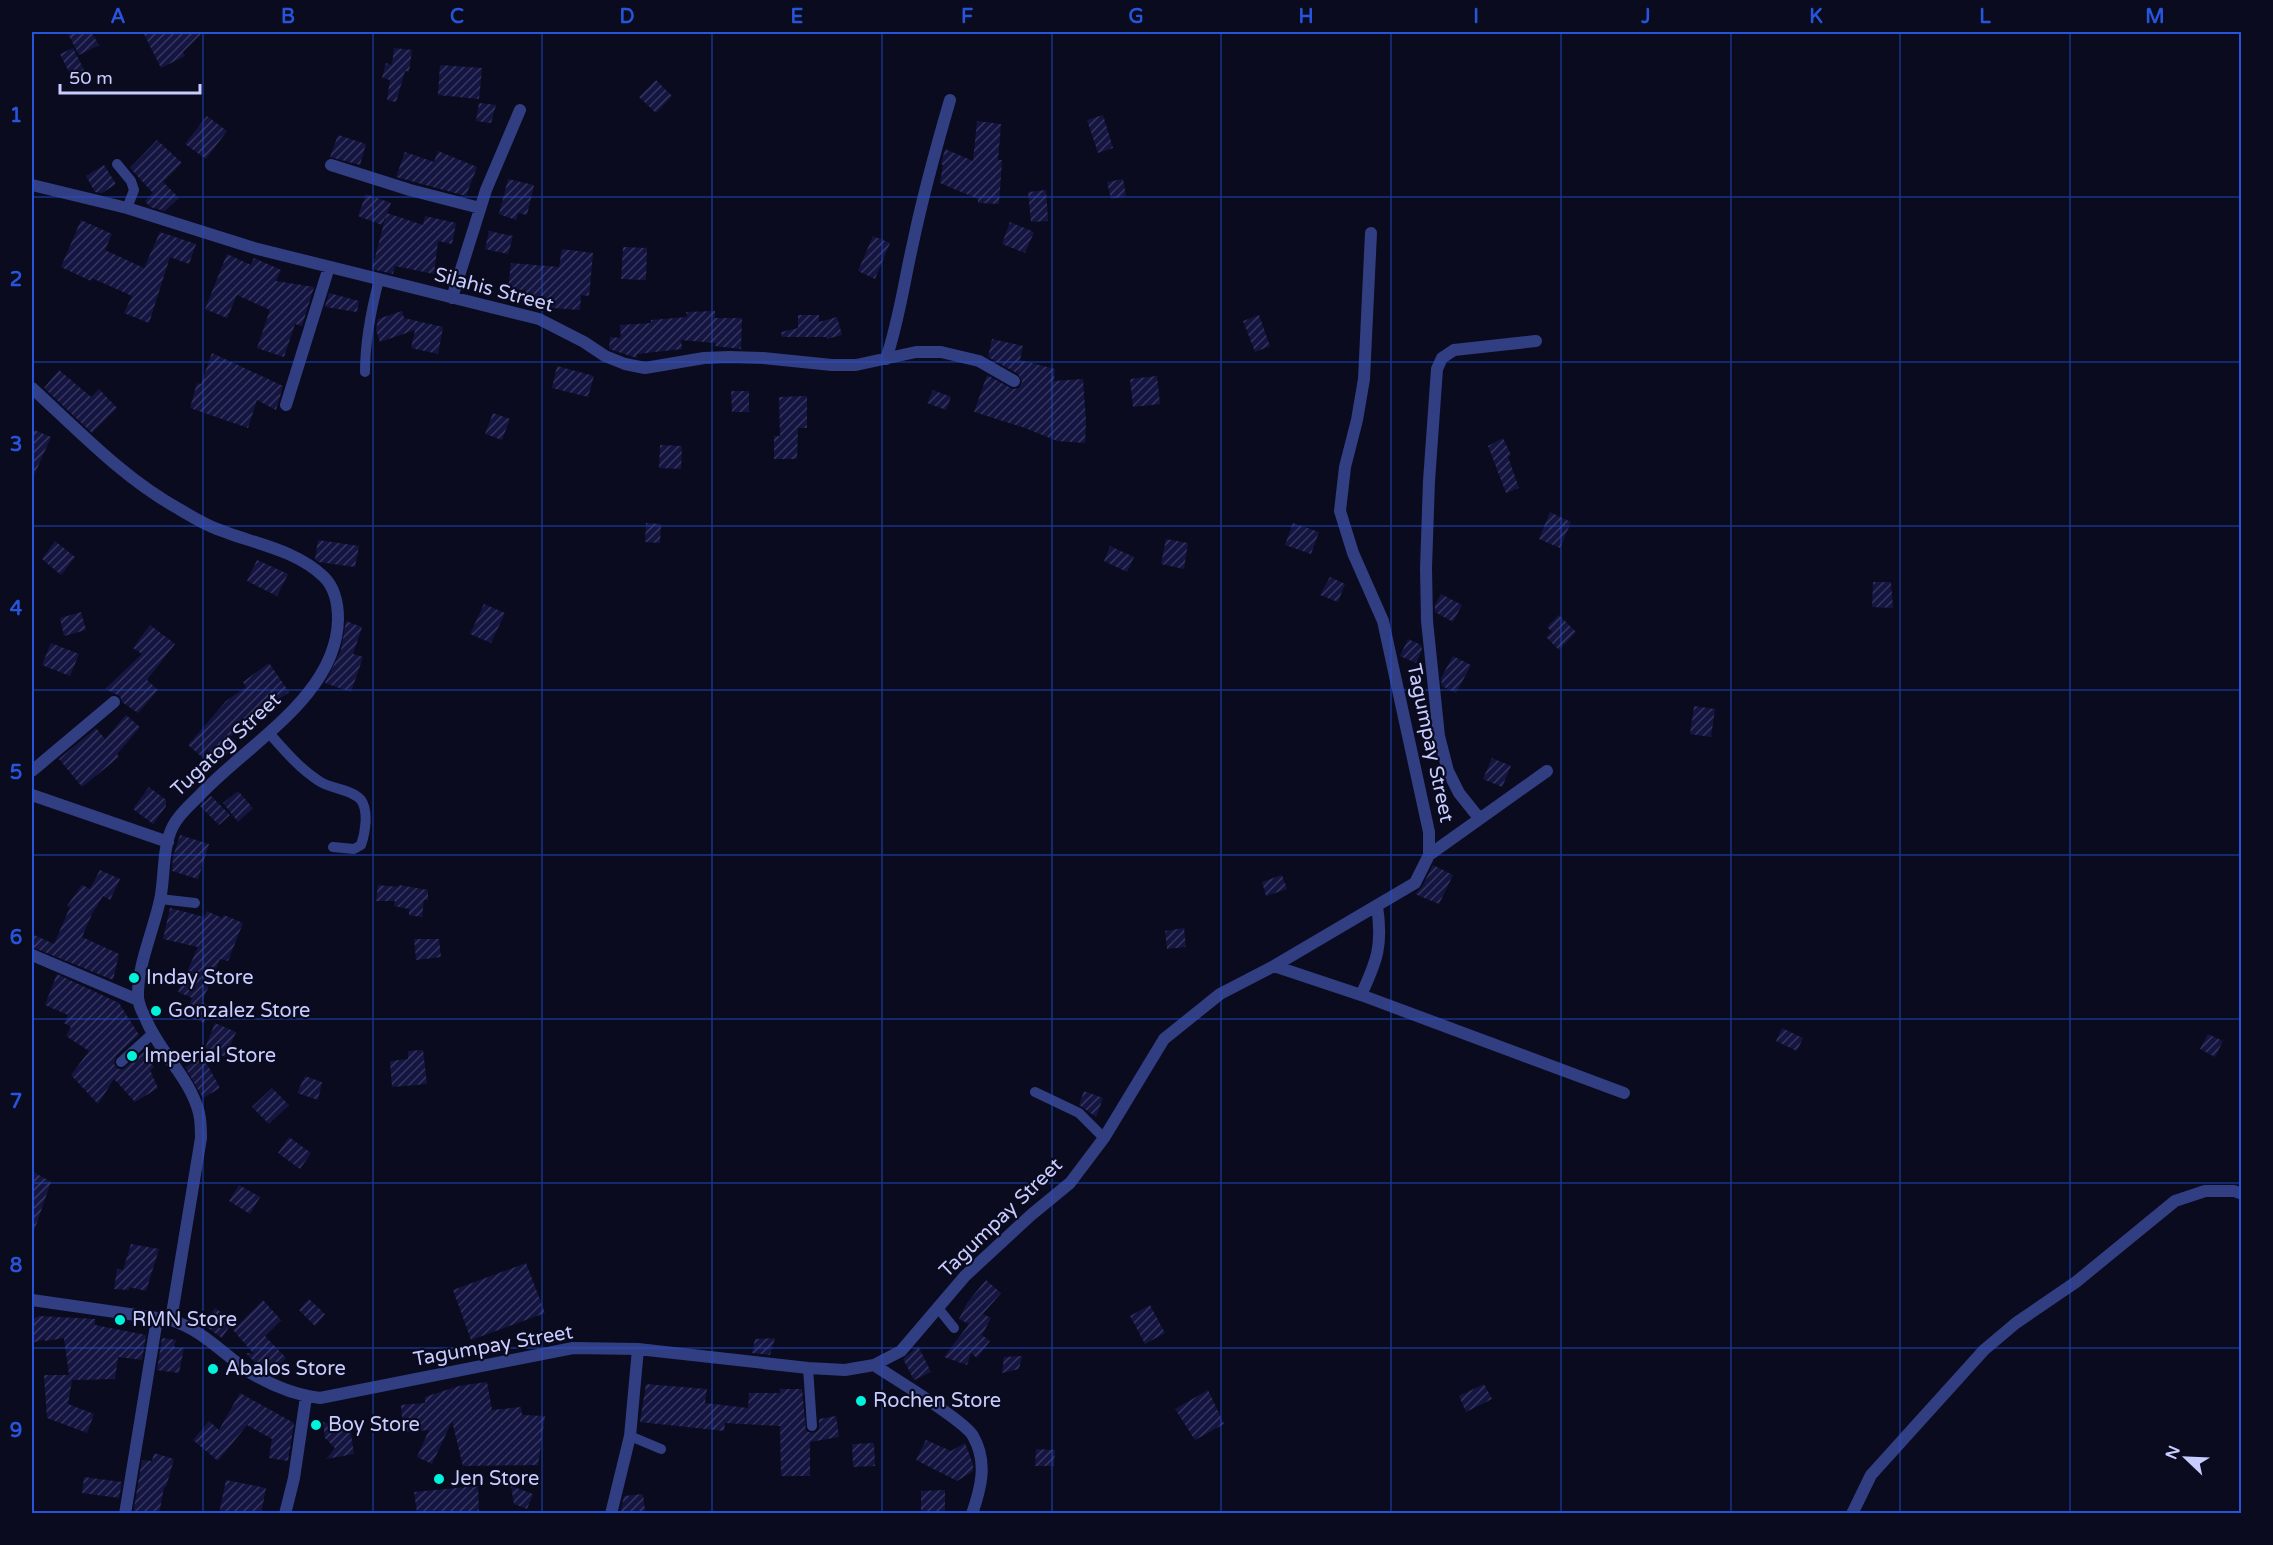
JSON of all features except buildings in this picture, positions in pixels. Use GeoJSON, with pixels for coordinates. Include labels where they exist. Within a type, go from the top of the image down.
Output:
{"type":"FeatureCollection","features":[{"type":"Feature","properties":{"kind":"street"},"geometry":{"type":"LineString","coordinates":[[886,359],[900,312],[926,185],[950,100]]}},
{"type":"Feature","properties":{"kind":"street"},"geometry":{"type":"LineString","coordinates":[[452,298],[480,208],[520,110]]}},
{"type":"Feature","properties":{"kind":"street"},"geometry":{"type":"LineString","coordinates":[[331,165],[410,190],[480,208]]}},
{"type":"Feature","properties":{"kind":"street","name":"Silahis Street"},"geometry":{"type":"LineString","coordinates":[[32,185],[127,208],[254,248],[539,319],[584,342],[605,356],[625,364],[645,368],[704,358],[729,357],[832,365],[856,364],[916,352],[941,352],[979,361],[1014,381]]}},
{"type":"Feature","properties":{"kind":"street","name":"Tagumpay Street"},"geometry":{"type":"LineString","coordinates":[[32,1300],[171,1320],[186,1325],[203,1335],[251,1372],[283,1390],[306,1397],[320,1398],[573,1348],[638,1349],[845,1370],[874,1365],[901,1351],[972,1269],[1070,1183],[1104,1138],[1164,1039],[1220,994],[1274,966],[1415,883],[1429,855],[1429,832],[1383,621],[1353,553],[1340,511],[1345,466],[1357,420],[1364,379],[1371,233]]}},
{"type":"Feature","properties":{"kind":"street"},"geometry":{"type":"LineString","coordinates":[[286,405],[329,267]]}},
{"type":"Feature","properties":{"kind":"street"},"geometry":{"type":"LineString","coordinates":[[1479,818],[1459,793],[1448,771],[1439,736],[1427,621],[1426,568],[1429,492],[1437,369],[1442,358],[1454,350],[1536,341]]}},
{"type":"Feature","properties":{"kind":"street","name":"Tugatog Street"},"geometry":{"type":"LineString","coordinates":[[32,388],[112,461],[176,507],[210,526],[274,548],[308,565],[325,578],[334,591],[338,607],[338,627],[334,645],[326,667],[306,696],[269,733],[208,786],[180,816],[172,828],[168,842],[160,899],[141,973],[138,1000],[152,1034],[189,1089],[199,1113],[201,1138],[171,1320]]}},
{"type":"Feature","properties":{"kind":"street"},"geometry":{"type":"LineString","coordinates":[[32,771],[114,702]]}},
{"type":"Feature","properties":{"kind":"street"},"geometry":{"type":"LineString","coordinates":[[1429,855],[1547,771]]}},
{"type":"Feature","properties":{"kind":"street"},"geometry":{"type":"LineString","coordinates":[[32,795],[168,842]]}},
{"type":"Feature","properties":{"kind":"street"},"geometry":{"type":"LineString","coordinates":[[1360,995],[1379,951],[1380,928],[1377,906]]}},
{"type":"Feature","properties":{"kind":"street"},"geometry":{"type":"LineString","coordinates":[[32,955],[138,1000]]}},
{"type":"Feature","properties":{"kind":"street"},"geometry":{"type":"LineString","coordinates":[[1274,966],[1360,995],[1624,1093]]}},
{"type":"Feature","properties":{"kind":"street"},"geometry":{"type":"LineString","coordinates":[[1852,1514],[1871,1475],[1984,1350],[2016,1323],[2085,1275],[2175,1202],[2205,1191],[2234,1191],[2241,1194]]}},
{"type":"Feature","properties":{"kind":"street"},"geometry":{"type":"LineString","coordinates":[[125,1514],[157,1319]]}},
{"type":"Feature","properties":{"kind":"street"},"geometry":{"type":"LineString","coordinates":[[611,1514],[630,1436],[638,1349]]}},
{"type":"Feature","properties":{"kind":"street"},"geometry":{"type":"LineString","coordinates":[[874,1365],[957,1421],[973,1435],[980,1455],[983,1480],[972,1514]]}},
{"type":"Feature","properties":{"kind":"street"},"geometry":{"type":"LineString","coordinates":[[285,1514],[294,1478],[306,1397]]}},
{"type":"Feature","properties":{"kind":"lane"},"geometry":{"type":"LineString","coordinates":[[117,164],[131,181],[134,190],[127,208]]}},
{"type":"Feature","properties":{"kind":"lane"},"geometry":{"type":"LineString","coordinates":[[365,372],[367,336],[379,279]]}},
{"type":"Feature","properties":{"kind":"lane"},"geometry":{"type":"LineString","coordinates":[[269,733],[301,769],[321,783],[353,795],[361,801],[365,811],[364,837],[361,845],[354,849],[333,847]]}},
{"type":"Feature","properties":{"kind":"lane"},"geometry":{"type":"LineString","coordinates":[[160,899],[195,903]]}},
{"type":"Feature","properties":{"kind":"lane"},"geometry":{"type":"LineString","coordinates":[[121,1062],[152,1034]]}},
{"type":"Feature","properties":{"kind":"lane"},"geometry":{"type":"LineString","coordinates":[[1035,1092],[1079,1113],[1104,1138]]}},
{"type":"Feature","properties":{"kind":"lane"},"geometry":{"type":"LineString","coordinates":[[938,1308],[954,1328]]}},
{"type":"Feature","properties":{"kind":"lane"},"geometry":{"type":"LineString","coordinates":[[808,1368],[813,1426]]}},
{"type":"Feature","properties":{"kind":"lane"},"geometry":{"type":"LineString","coordinates":[[630,1436],[661,1449]]}},
{"type":"Feature","properties":{"kind":"place","name":"Inday Store"},"geometry":{"type":"Point","coordinates":[134,978]}},
{"type":"Feature","properties":{"kind":"place","name":"Gonzalez Store"},"geometry":{"type":"Point","coordinates":[156,1011]}},
{"type":"Feature","properties":{"kind":"place","name":"Imperial Store"},"geometry":{"type":"Point","coordinates":[132,1056]}},
{"type":"Feature","properties":{"kind":"place","name":"RMN Store"},"geometry":{"type":"Point","coordinates":[120,1320]}},
{"type":"Feature","properties":{"kind":"place","name":"Abalos Store"},"geometry":{"type":"Point","coordinates":[213,1369]}},
{"type":"Feature","properties":{"kind":"place","name":"Rochen Store"},"geometry":{"type":"Point","coordinates":[861,1401]}},
{"type":"Feature","properties":{"kind":"place","name":"Boy Store"},"geometry":{"type":"Point","coordinates":[316,1425]}},
{"type":"Feature","properties":{"kind":"place","name":"Jen Store"},"geometry":{"type":"Point","coordinates":[439,1479]}}]}
